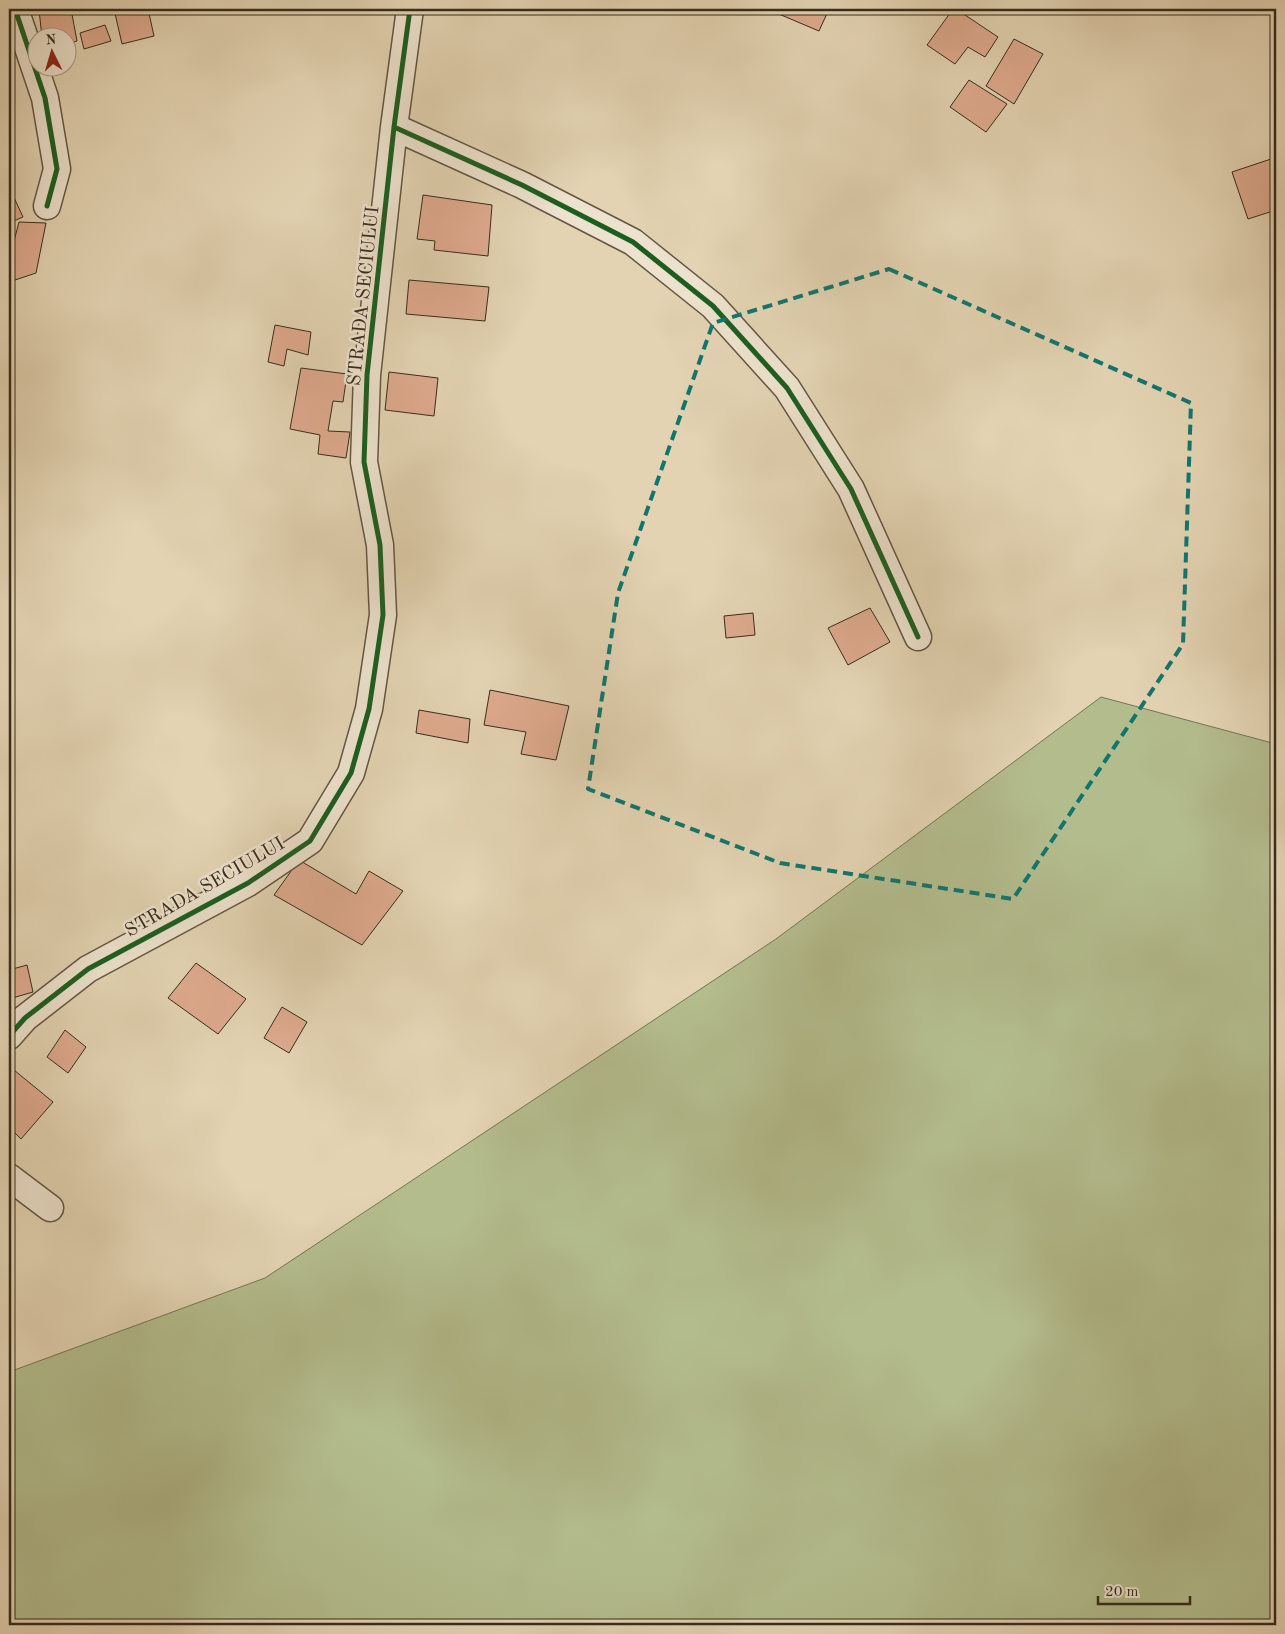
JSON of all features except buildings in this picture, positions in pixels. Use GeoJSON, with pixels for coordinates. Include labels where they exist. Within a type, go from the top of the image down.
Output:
{"type":"FeatureCollection","features":[{"type":"Feature","properties":{"kind":"street"},"geometry":{"type":"LineString","coordinates":[[15,9],[45,98],[57,169],[47,206]]}},
{"type":"Feature","properties":{"kind":"street","name":"STRADA SECIULUI"},"geometry":{"type":"LineString","coordinates":[[9,1036],[25,1018],[88,969],[248,883],[310,841],[351,773],[370,709],[383,615],[380,545],[364,462],[368,375],[394,127],[410,9]]}},
{"type":"Feature","properties":{"kind":"street"},"geometry":{"type":"LineString","coordinates":[[394,127],[522,185],[633,242],[713,306],[787,388],[846,481],[918,637]]}},
{"type":"Feature","properties":{"kind":"street"},"geometry":{"type":"LineString","coordinates":[[9,1178],[50,1208]]}},
{"type":"Feature","properties":{"kind":"highlighted area"},"geometry":{"type":"Polygon","coordinates":[[[889,269],[1191,403],[1183,644],[1013,899],[780,863],[588,789],[618,593],[713,323],[889,269]]]}},
{"type":"Feature","properties":{"kind":"green space"},"geometry":{"type":"Polygon","coordinates":[[[1101,697],[1276,744],[1276,1625],[9,1625],[9,1372],[265,1278],[776,939],[1101,697]]]}},
{"type":"Feature","properties":{"kind":"cycle path"},"geometry":{"type":"LineString","coordinates":[[15,9],[45,98],[57,169],[47,206]]}},
{"type":"Feature","properties":{"kind":"cycle path"},"geometry":{"type":"LineString","coordinates":[[9,1036],[25,1018],[88,969],[248,883],[310,841],[351,773],[369,709],[383,615],[380,545],[364,462],[367,375],[394,127],[410,9]]}},
{"type":"Feature","properties":{"kind":"cycle path"},"geometry":{"type":"LineString","coordinates":[[394,127],[522,185],[633,242],[713,306],[787,388],[851,489],[918,637]]}}]}
